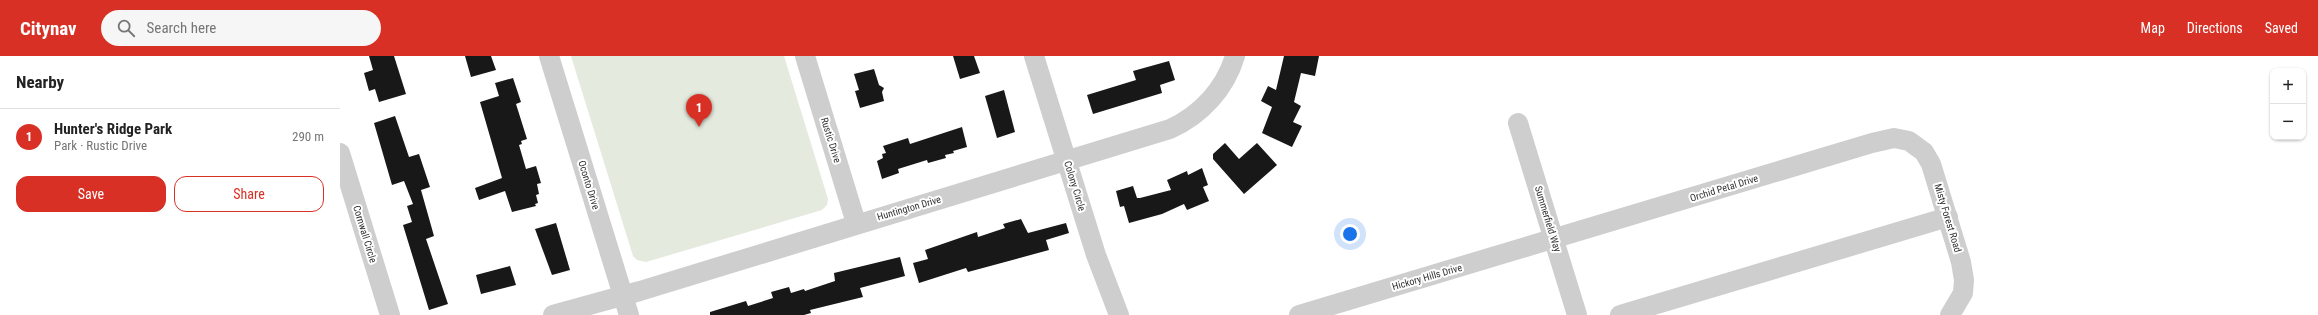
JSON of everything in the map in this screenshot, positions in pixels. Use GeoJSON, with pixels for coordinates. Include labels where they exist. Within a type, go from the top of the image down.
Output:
{"type":"FeatureCollection","features":[{"type":"Feature","properties":{"kind":"street","name":"Oconto Drive"},"geometry":{"type":"LineString","coordinates":[[549,56],[629,315]]}},
{"type":"Feature","properties":{"kind":"street","name":"Rustic Drive"},"geometry":{"type":"LineString","coordinates":[[805,56],[856,223]]}},
{"type":"Feature","properties":{"kind":"street","name":"Colony Circle"},"geometry":{"type":"LineString","coordinates":[[1034,56],[1101,268],[1119,315]]}},
{"type":"Feature","properties":{"kind":"street","name":"Huntington Drive"},"geometry":{"type":"LineString","coordinates":[[553,315],[624,295],[856,223],[1170,129],[1190,120],[1224,84],[1234,57]]}},
{"type":"Feature","properties":{"kind":"street","name":"Summerfield Way"},"geometry":{"type":"LineString","coordinates":[[1518,123],[1577,315]]}},
{"type":"Feature","properties":{"kind":"street","name":"Orchid Petal Drive"},"geometry":{"type":"LineString","coordinates":[[1554,240],[1856,148],[1894,138]]}},
{"type":"Feature","properties":{"kind":"street","name":"Misty Forest Road"},"geometry":{"type":"LineString","coordinates":[[1894,138],[1909,141],[1919,148],[1928,158],[1948,217],[1964,280],[1963,293],[1950,315]]}},
{"type":"Feature","properties":{"kind":"street","name":"Cornwall Circle"},"geometry":{"type":"LineString","coordinates":[[340,153],[390,315]]}},
{"type":"Feature","properties":{"kind":"street"},"geometry":{"type":"LineString","coordinates":[[1620,315],[1948,217]]}},
{"type":"Feature","properties":{"kind":"street","name":"Hickory Hills Drive"},"geometry":{"type":"LineString","coordinates":[[1299,315],[1554,240]]}},
{"type":"Feature","properties":{"kind":"shaded area"},"geometry":{"type":"Polygon","coordinates":[[[571,56],[784,56],[828,199],[827,205],[822,210],[646,262],[637,260],[633,256],[571,56]]]}},
{"type":"Feature","properties":{"kind":"building"},"geometry":{"type":"Polygon","coordinates":[[[369,56],[394,56],[406,94],[379,102],[375,89],[369,91],[364,73],[373,70],[369,56]]]}},
{"type":"Feature","properties":{"kind":"building"},"geometry":{"type":"Polygon","coordinates":[[[465,56],[491,56],[496,70],[471,77],[465,56]]]}},
{"type":"Feature","properties":{"kind":"building"},"geometry":{"type":"Polygon","coordinates":[[[953,56],[974,56],[980,73],[960,79],[953,56]]]}},
{"type":"Feature","properties":{"kind":"building"},"geometry":{"type":"Polygon","coordinates":[[[1284,56],[1319,56],[1315,76],[1301,73],[1294,102],[1301,106],[1293,122],[1302,126],[1292,147],[1262,133],[1272,107],[1261,101],[1268,86],[1276,90],[1284,56]]]}},
{"type":"Feature","properties":{"kind":"building"},"geometry":{"type":"Polygon","coordinates":[[[1169,61],[1175,80],[1160,85],[1162,93],[1093,114],[1087,95],[1136,80],[1133,71],[1169,61]]]}},
{"type":"Feature","properties":{"kind":"building"},"geometry":{"type":"Polygon","coordinates":[[[874,69],[879,85],[884,88],[882,92],[884,101],[860,108],[855,91],[859,90],[854,74],[874,69]]]}},
{"type":"Feature","properties":{"kind":"building"},"geometry":{"type":"Polygon","coordinates":[[[513,78],[521,102],[516,104],[527,139],[521,141],[522,144],[519,145],[526,169],[536,166],[541,183],[537,184],[539,194],[536,195],[538,203],[535,204],[536,206],[512,212],[505,191],[479,200],[475,188],[502,178],[480,102],[499,96],[495,83],[513,78]]]}},
{"type":"Feature","properties":{"kind":"building"},"geometry":{"type":"Polygon","coordinates":[[[1004,90],[1015,132],[997,138],[985,96],[1004,90]]]}},
{"type":"Feature","properties":{"kind":"building"},"geometry":{"type":"Polygon","coordinates":[[[395,116],[409,157],[419,154],[430,187],[421,190],[434,236],[426,239],[448,304],[429,310],[403,225],[412,222],[407,206],[413,204],[404,181],[392,185],[374,123],[395,116]]]}},
{"type":"Feature","properties":{"kind":"building"},"geometry":{"type":"Polygon","coordinates":[[[962,127],[967,147],[945,155],[946,158],[928,163],[927,160],[898,169],[899,173],[882,179],[877,161],[883,158],[882,154],[886,153],[883,146],[908,138],[910,144],[962,127]]]}},
{"type":"Feature","properties":{"kind":"building"},"geometry":{"type":"Polygon","coordinates":[[[1225,143],[1239,159],[1257,143],[1277,165],[1244,194],[1213,159],[1213,154],[1225,143]]]}},
{"type":"Feature","properties":{"kind":"building"},"geometry":{"type":"Polygon","coordinates":[[[1202,168],[1208,185],[1203,187],[1209,201],[1187,210],[1184,204],[1162,214],[1129,223],[1124,206],[1120,207],[1116,191],[1133,186],[1137,198],[1140,198],[1171,190],[1167,180],[1187,171],[1188,175],[1202,168]]]}},
{"type":"Feature","properties":{"kind":"building"},"geometry":{"type":"Polygon","coordinates":[[[1021,219],[1028,233],[1066,223],[1069,233],[1046,240],[1049,250],[968,272],[966,268],[919,283],[913,263],[928,259],[925,250],[977,232],[978,237],[1005,228],[1003,224],[1021,219]]]}},
{"type":"Feature","properties":{"kind":"building"},"geometry":{"type":"Polygon","coordinates":[[[556,223],[570,270],[552,275],[535,229],[556,223]]]}},
{"type":"Feature","properties":{"kind":"building"},"geometry":{"type":"Polygon","coordinates":[[[900,257],[905,276],[860,288],[863,297],[810,310],[811,313],[804,315],[710,315],[710,312],[746,301],[748,306],[773,298],[771,292],[789,287],[791,293],[804,289],[805,291],[835,281],[834,273],[900,257]]]}},
{"type":"Feature","properties":{"kind":"building"},"geometry":{"type":"Polygon","coordinates":[[[510,266],[516,285],[481,294],[476,275],[510,266]]]}},
{"type":"Feature","properties":{"kind":"place","name":"Hunter's Ridge Park"},"geometry":{"type":"Point","coordinates":[699,127]}}]}
